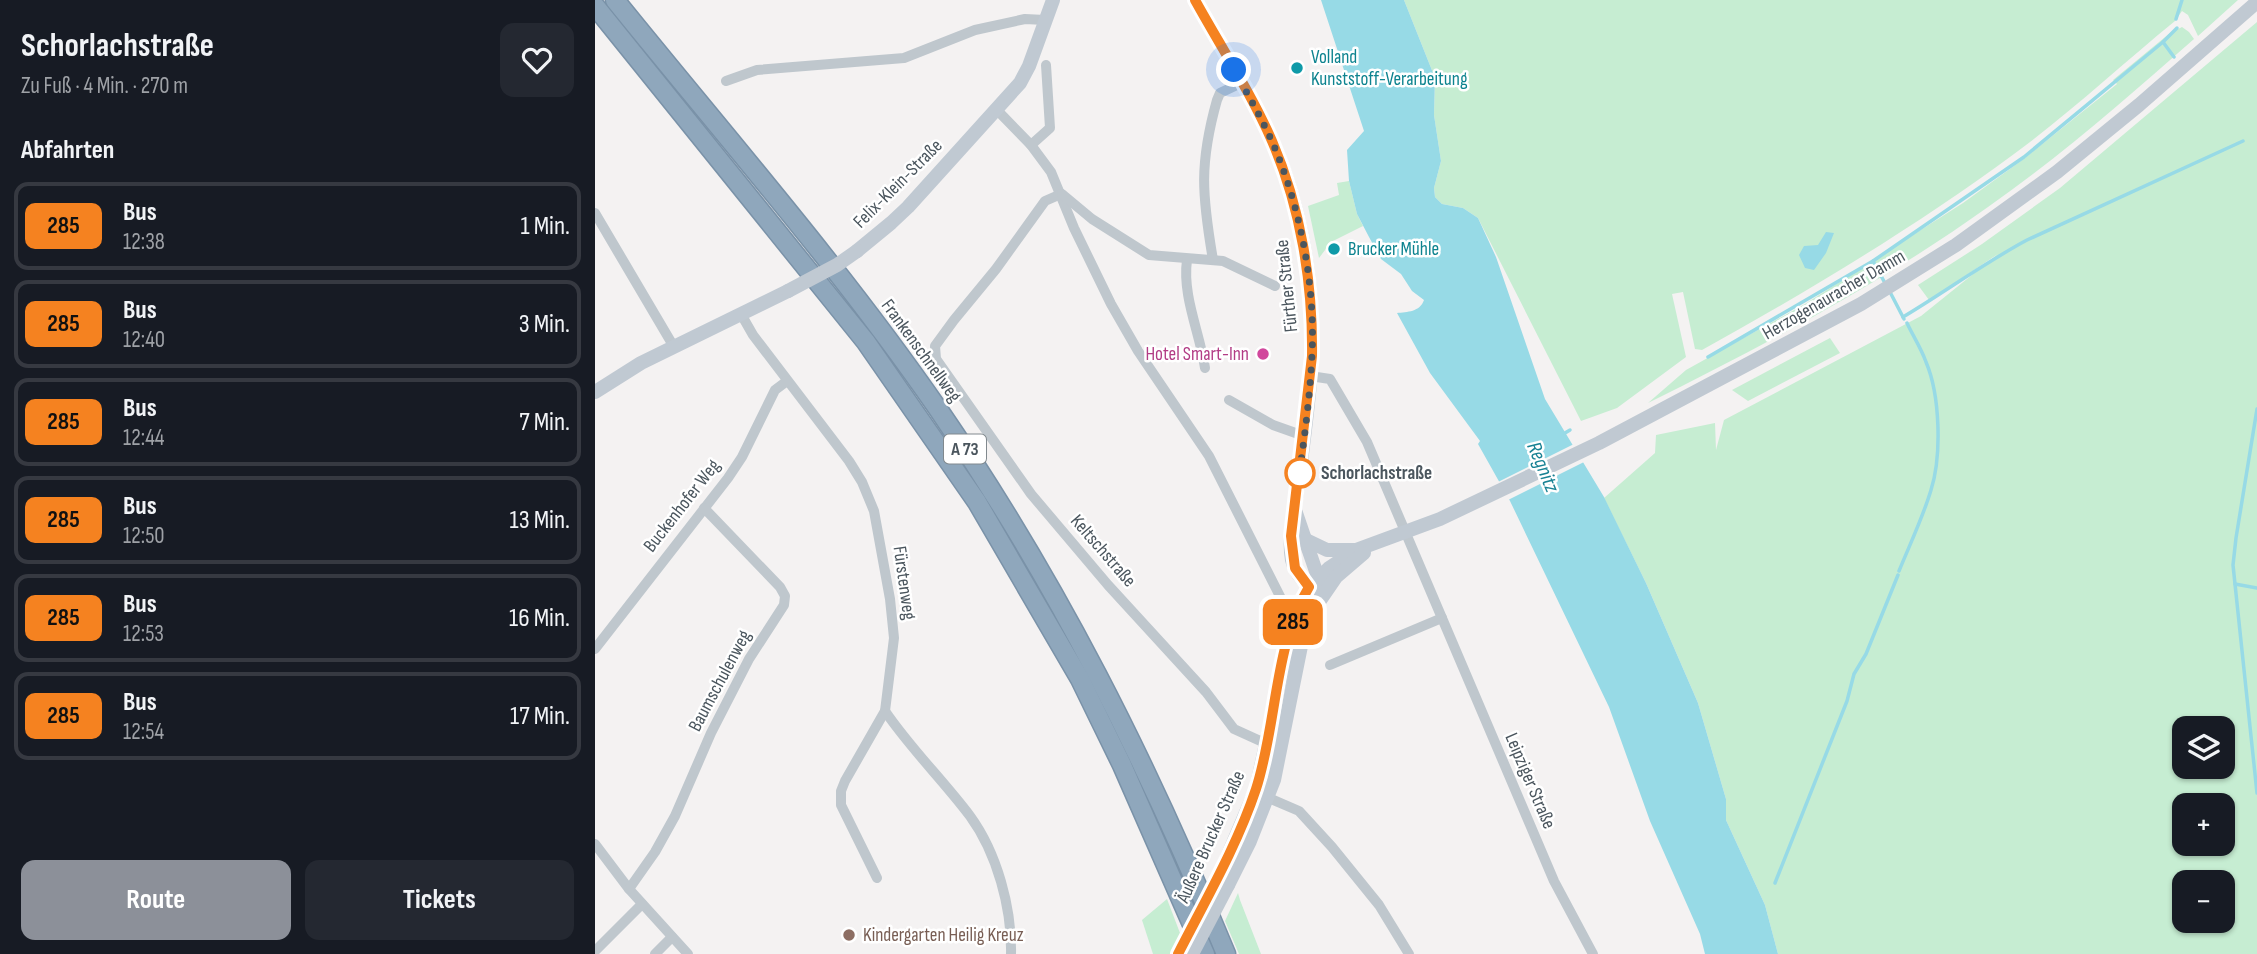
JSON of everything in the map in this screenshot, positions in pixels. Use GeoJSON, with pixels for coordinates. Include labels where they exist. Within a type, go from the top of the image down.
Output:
{"type":"FeatureCollection","features":[{"type":"Feature","properties":{"kind":"highway","name":"Frankenschnellweg"},"geometry":{"type":"LineString","coordinates":[[615,0],[849,288],[916,378],[979,470],[1055,593],[1114,704],[1226,954]]}},
{"type":"Feature","properties":{"kind":"highway","name":"Frankenschnellweg"},"geometry":{"type":"LineString","coordinates":[[595,6],[866,342],[977,502],[1080,679],[1122,765],[1205,954]]}},
{"type":"Feature","properties":{"kind":"main road","name":"Felix-Klein-Straße"},"geometry":{"type":"LineString","coordinates":[[595,391],[638,365],[821,274],[857,251],[891,223],[997,110],[1025,75],[1053,0]]}},
{"type":"Feature","properties":{"kind":"main road","name":"Fürther Straße"},"geometry":{"type":"LineString","coordinates":[[1195,0],[1271,139],[1296,212],[1304,251],[1311,317],[1310,376],[1291,536],[1293,560],[1299,575],[1314,582]]}},
{"type":"Feature","properties":{"kind":"main road","name":"Herzogenauracher Damm"},"geometry":{"type":"LineString","coordinates":[[1356,550],[1406,532],[1500,491],[1581,451],[1821,328],[1911,274],[1999,216],[2057,172],[2257,2]]}},
{"type":"Feature","properties":{"kind":"main road","name":"Fürther Straße"},"geometry":{"type":"LineString","coordinates":[[1295,508],[1314,582]]}},
{"type":"Feature","properties":{"kind":"main road"},"geometry":{"type":"LineString","coordinates":[[1304,538],[1327,550],[1356,550]]}},
{"type":"Feature","properties":{"kind":"main road","name":"Herzogenauracher Damm"},"geometry":{"type":"LineString","coordinates":[[1324,593],[1348,566],[1380,542]]}},
{"type":"Feature","properties":{"kind":"main road","name":"Äußere Brucker Straße"},"geometry":{"type":"LineString","coordinates":[[1178,954],[1222,869],[1256,789],[1293,622],[1314,582],[1356,550]]}},
{"type":"Feature","properties":{"kind":"main road"},"geometry":{"type":"LineString","coordinates":[[1314,582],[1324,593]]}},
{"type":"Feature","properties":{"kind":"main road","name":"Äußere Brucker Straße"},"geometry":{"type":"LineString","coordinates":[[1192,954],[1269,798],[1302,641],[1312,612],[1324,593]]}},
{"type":"Feature","properties":{"kind":"street"},"geometry":{"type":"LineString","coordinates":[[726,81],[757,70],[897,59],[975,30],[1025,19],[1045,20]]}},
{"type":"Feature","properties":{"kind":"street"},"geometry":{"type":"LineString","coordinates":[[1031,145],[1050,128],[1047,65]]}},
{"type":"Feature","properties":{"kind":"street"},"geometry":{"type":"LineString","coordinates":[[1213,260],[1203,195],[1203,158],[1220,93],[1241,83]]}},
{"type":"Feature","properties":{"kind":"street"},"geometry":{"type":"LineString","coordinates":[[997,110],[1031,145],[1051,172],[1111,304],[1138,351],[1209,456],[1293,622]]}},
{"type":"Feature","properties":{"kind":"street"},"geometry":{"type":"LineString","coordinates":[[1062,194],[1092,219],[1139,251],[1157,257],[1213,260],[1233,265],[1275,286]]}},
{"type":"Feature","properties":{"kind":"street","name":"Keltschstraße"},"geometry":{"type":"LineString","coordinates":[[1062,194],[1045,201],[996,269],[954,320],[935,346],[936,359],[1024,485],[1108,585],[1206,692],[1234,729],[1267,744]]}},
{"type":"Feature","properties":{"kind":"street"},"geometry":{"type":"LineString","coordinates":[[595,213],[674,347]]}},
{"type":"Feature","properties":{"kind":"street"},"geometry":{"type":"LineString","coordinates":[[1187,260],[1188,294],[1202,344],[1205,368]]}},
{"type":"Feature","properties":{"kind":"street","name":"Fürstenweg"},"geometry":{"type":"LineString","coordinates":[[741,314],[753,335],[849,461],[862,482],[874,511],[894,627],[892,657],[885,711],[841,791],[841,805],[877,878]]}},
{"type":"Feature","properties":{"kind":"street","name":"Leipziger Straße"},"geometry":{"type":"LineString","coordinates":[[1310,376],[1325,376],[1330,379],[1367,442],[1554,881],[1593,954]]}},
{"type":"Feature","properties":{"kind":"street","name":"Buckenhofer Weg"},"geometry":{"type":"LineString","coordinates":[[595,649],[742,457],[775,390],[787,380]]}},
{"type":"Feature","properties":{"kind":"street"},"geometry":{"type":"LineString","coordinates":[[1229,400],[1273,425],[1304,436]]}},
{"type":"Feature","properties":{"kind":"street","name":"Baumschulenweg"},"geometry":{"type":"LineString","coordinates":[[629,889],[655,852],[675,816],[711,733],[749,659],[785,605],[785,596],[780,587],[704,508]]}},
{"type":"Feature","properties":{"kind":"street"},"geometry":{"type":"LineString","coordinates":[[1330,665],[1442,618]]}},
{"type":"Feature","properties":{"kind":"street"},"geometry":{"type":"LineString","coordinates":[[885,711],[971,818],[984,842],[1005,895],[1011,954]]}},
{"type":"Feature","properties":{"kind":"street"},"geometry":{"type":"LineString","coordinates":[[1269,798],[1299,811],[1332,847],[1379,905],[1409,954]]}},
{"type":"Feature","properties":{"kind":"street"},"geometry":{"type":"LineString","coordinates":[[595,844],[629,889],[688,954]]}},
{"type":"Feature","properties":{"kind":"street"},"geometry":{"type":"LineString","coordinates":[[595,951],[642,904]]}},
{"type":"Feature","properties":{"kind":"street"},"geometry":{"type":"LineString","coordinates":[[655,954],[672,937]]}},
{"type":"Feature","properties":{"kind":"green space"},"geometry":{"type":"Polygon","coordinates":[[[1404,0],[2238,0],[2198,36],[2188,15],[2182,11],[2175,21],[2075,106],[1977,181],[1861,257],[1702,350],[1695,349],[1683,292],[1672,294],[1686,357],[1617,408],[1581,421],[1478,218],[1463,208],[1442,204],[1435,197],[1434,188],[1441,161],[1434,115],[1435,78],[1404,0]]]}},
{"type":"Feature","properties":{"kind":"green space"},"geometry":{"type":"Polygon","coordinates":[[[2257,22],[2257,954],[1778,954],[1765,905],[1726,820],[1726,799],[1698,703],[1646,583],[1604,498],[1655,453],[1656,435],[1715,423],[1716,450],[1724,420],[1921,316],[1998,254],[1929,300],[1918,285],[1982,244],[2060,188],[2257,22]]]}},
{"type":"Feature","properties":{"kind":"green space"},"geometry":{"type":"Polygon","coordinates":[[[2182,27],[2194,39],[2119,105],[2015,188],[1948,235],[1865,287],[1736,359],[1648,403],[1686,370],[1805,304],[1963,203],[2025,158],[2117,84],[2113,80],[2170,33],[2182,27]]]}},
{"type":"Feature","properties":{"kind":"green space"},"geometry":{"type":"Polygon","coordinates":[[[1349,181],[1357,214],[1363,226],[1331,242],[1319,258],[1308,206],[1339,195],[1337,183],[1349,181]]]}},
{"type":"Feature","properties":{"kind":"green space"},"geometry":{"type":"Polygon","coordinates":[[[1830,338],[1840,353],[1748,401],[1732,390],[1830,338]]]}},
{"type":"Feature","properties":{"kind":"green space"},"geometry":{"type":"Polygon","coordinates":[[[1238,893],[1261,954],[1239,954],[1225,921],[1238,893]]]}},
{"type":"Feature","properties":{"kind":"green space"},"geometry":{"type":"Polygon","coordinates":[[[1167,899],[1188,954],[1153,954],[1142,920],[1167,899]]]}},
{"type":"Feature","properties":{"kind":"water","name":"Regnitz"},"geometry":{"type":"Polygon","coordinates":[[[1321,0],[1404,0],[1435,78],[1434,115],[1441,161],[1434,188],[1435,197],[1442,204],[1463,208],[1478,218],[1496,257],[1545,399],[1604,497],[1646,583],[1698,703],[1726,799],[1726,820],[1765,905],[1778,954],[1705,954],[1700,934],[1650,821],[1609,707],[1510,501],[1478,444],[1480,441],[1430,373],[1397,313],[1416,309],[1424,300],[1412,291],[1401,274],[1381,259],[1357,214],[1349,181],[1347,150],[1364,131],[1321,0]]]}},
{"type":"Feature","properties":{"kind":"water"},"geometry":{"type":"Polygon","coordinates":[[[1826,232],[1834,233],[1826,253],[1814,270],[1805,268],[1799,255],[1804,246],[1818,245],[1826,232]]]}},
{"type":"Feature","properties":{"kind":"pier"},"geometry":{"type":"Polygon","coordinates":[[[1576,443],[1586,461],[1506,501],[1496,483],[1576,443]]]}},
{"type":"Feature","properties":{"kind":"waterway"},"geometry":{"type":"LineString","coordinates":[[2176,19],[2182,0]]}},
{"type":"Feature","properties":{"kind":"waterway"},"geometry":{"type":"LineString","coordinates":[[2163,42],[2177,28]]}},
{"type":"Feature","properties":{"kind":"waterway"},"geometry":{"type":"LineString","coordinates":[[1873,261],[2024,157],[2163,42],[2174,57]]}},
{"type":"Feature","properties":{"kind":"waterway"},"geometry":{"type":"LineString","coordinates":[[1903,317],[2027,240],[2243,141]]}},
{"type":"Feature","properties":{"kind":"waterway"},"geometry":{"type":"LineString","coordinates":[[1708,357],[1873,261],[1886,285]]}},
{"type":"Feature","properties":{"kind":"waterway"},"geometry":{"type":"LineString","coordinates":[[1890,292],[1904,319]]}},
{"type":"Feature","properties":{"kind":"waterway"},"geometry":{"type":"LineString","coordinates":[[1899,571],[1931,490],[1938,443],[1937,408],[1931,376],[1907,323]]}},
{"type":"Feature","properties":{"kind":"waterway"},"geometry":{"type":"LineString","coordinates":[[2257,409],[2233,565],[2257,793]]}},
{"type":"Feature","properties":{"kind":"waterway"},"geometry":{"type":"LineString","coordinates":[[1565,433],[1570,430]]}},
{"type":"Feature","properties":{"kind":"waterway"},"geometry":{"type":"LineString","coordinates":[[1775,883],[1847,701],[1854,674],[1866,654],[1898,575]]}},
{"type":"Feature","properties":{"kind":"waterway"},"geometry":{"type":"LineString","coordinates":[[2235,584],[2257,588]]}},
{"type":"Feature","properties":{"kind":"bus line","name":"285"},"geometry":{"type":"LineString","coordinates":[[1178,954],[1222,869],[1256,789],[1288,638],[1299,604],[1309,587],[1295,568],[1291,536],[1312,356],[1312,327],[1304,251],[1294,203],[1271,139],[1195,0]]}},
{"type":"Feature","properties":{"kind":"place","name":"Volland Kunststoff-Verarbeitung"},"geometry":{"type":"Point","coordinates":[1297,68]}},
{"type":"Feature","properties":{"kind":"place","name":"Brucker Mühle"},"geometry":{"type":"Point","coordinates":[1334,249]}},
{"type":"Feature","properties":{"kind":"place","name":"Hotel Smart-Inn"},"geometry":{"type":"Point","coordinates":[1263,354]}},
{"type":"Feature","properties":{"kind":"place","name":"Schorlachstraße"},"geometry":{"type":"Point","coordinates":[1300,473]}},
{"type":"Feature","properties":{"kind":"place","name":"Kindergarten Heilig Kreuz"},"geometry":{"type":"Point","coordinates":[849,935]}},
{"type":"Feature","properties":{"kind":"route"},"geometry":{"type":"LineString","coordinates":[[1234,70],[1280,161],[1296,212],[1304,251],[1312,327],[1312,356],[1298,483],[1300,473]]}}]}
